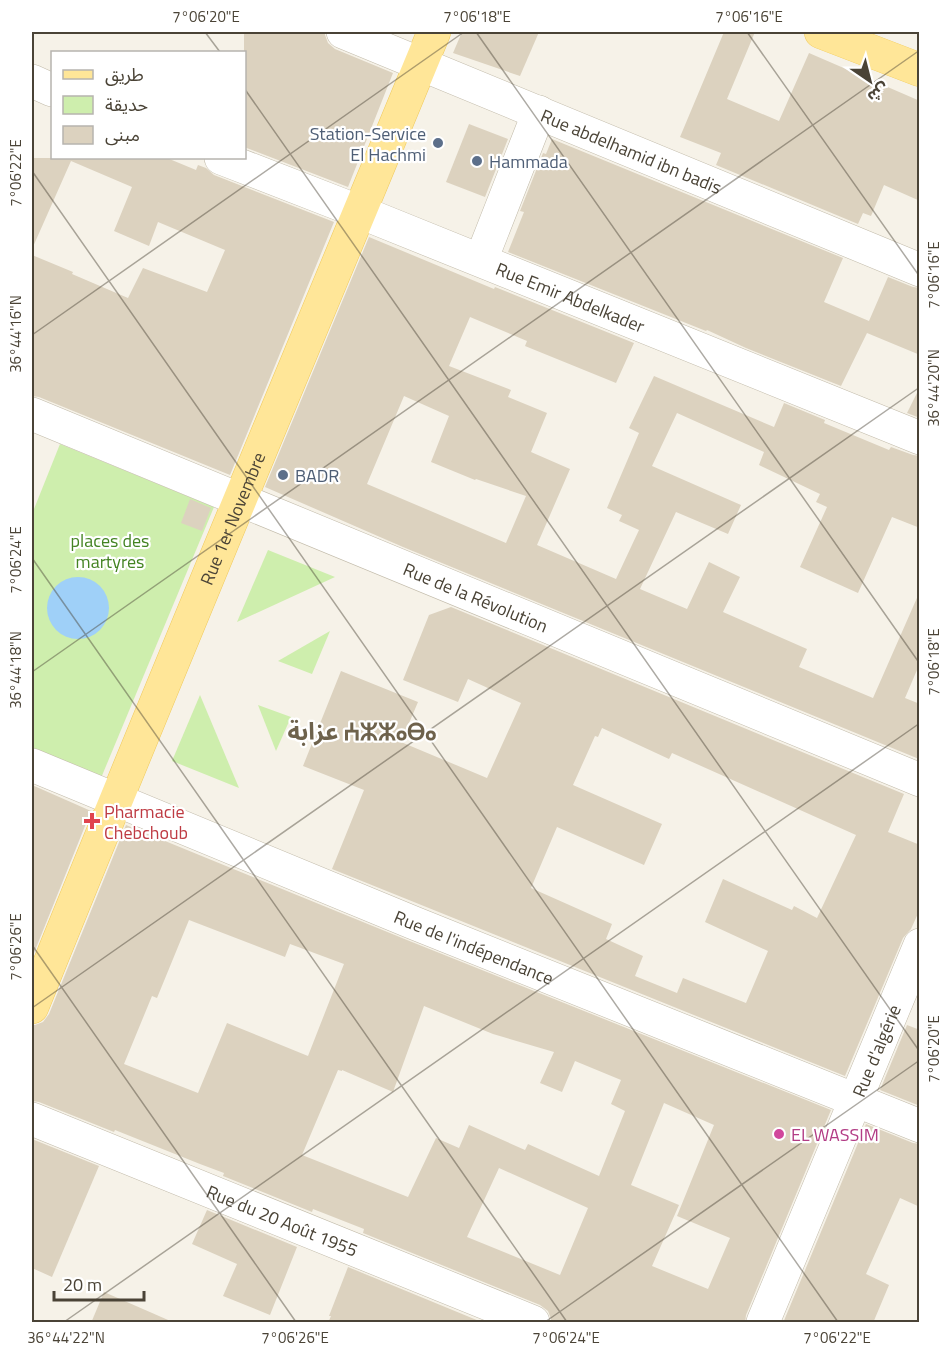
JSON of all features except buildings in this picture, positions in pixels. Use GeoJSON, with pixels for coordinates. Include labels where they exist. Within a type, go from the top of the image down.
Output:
{"type":"FeatureCollection","features":[{"type":"Feature","properties":{"kind":"main road","name":"Rue 1er Novembre"},"geometry":{"type":"LineString","coordinates":[[32,1007],[434,32]]}},
{"type":"Feature","properties":{"kind":"main road"},"geometry":{"type":"LineString","coordinates":[[821,32],[920,70]]}},
{"type":"Feature","properties":{"kind":"street","name":"Rue abdelhamid ibn badis"},"geometry":{"type":"LineString","coordinates":[[343,32],[920,270]]}},
{"type":"Feature","properties":{"kind":"street"},"geometry":{"type":"LineString","coordinates":[[32,81],[51,90]]}},
{"type":"Feature","properties":{"kind":"street"},"geometry":{"type":"LineString","coordinates":[[481,261],[539,112]]}},
{"type":"Feature","properties":{"kind":"street","name":"Rue Emir Abdelkader"},"geometry":{"type":"LineString","coordinates":[[224,159],[920,438]]}},
{"type":"Feature","properties":{"kind":"street","name":"Rue de la Révolution"},"geometry":{"type":"LineString","coordinates":[[32,414],[920,780]]}},
{"type":"Feature","properties":{"kind":"street","name":"Rue de l'indépendance"},"geometry":{"type":"LineString","coordinates":[[32,765],[414,923],[920,1126]]}},
{"type":"Feature","properties":{"kind":"street","name":"Rue d'algérie"},"geometry":{"type":"LineString","coordinates":[[763,1323],[920,945]]}},
{"type":"Feature","properties":{"kind":"street","name":"Rue du 20 Août 1955"},"geometry":{"type":"LineString","coordinates":[[32,1119],[533,1323]]}},
{"type":"Feature","properties":{"kind":"green space","name":"places des martyres"},"geometry":{"type":"Polygon","coordinates":[[[60,444],[214,507],[101,778],[32,750],[32,514],[60,444]]]}},
{"type":"Feature","properties":{"kind":"green space"},"geometry":{"type":"Polygon","coordinates":[[[268,550],[335,577],[237,622],[268,550]]]}},
{"type":"Feature","properties":{"kind":"green space"},"geometry":{"type":"Polygon","coordinates":[[[330,631],[312,674],[278,661],[330,631]]]}},
{"type":"Feature","properties":{"kind":"green space"},"geometry":{"type":"Polygon","coordinates":[[[200,695],[239,788],[172,761],[200,695]]]}},
{"type":"Feature","properties":{"kind":"green space"},"geometry":{"type":"Polygon","coordinates":[[[258,705],[291,717],[276,751],[258,705]]]}},
{"type":"Feature","properties":{"kind":"water"},"geometry":{"type":"Polygon","coordinates":[[[72,577],[84,577],[100,586],[107,596],[109,608],[107,620],[100,630],[84,639],[72,639],[61,634],[52,625],[47,614],[47,602],[52,591],[61,582],[72,577]]]}},
{"type":"Feature","properties":{"kind":"place","name":"Station-Service El Hachmi"},"geometry":{"type":"Point","coordinates":[438,143]}},
{"type":"Feature","properties":{"kind":"place","name":"Hammada"},"geometry":{"type":"Point","coordinates":[477,161]}},
{"type":"Feature","properties":{"kind":"place","name":"BADR"},"geometry":{"type":"Point","coordinates":[283,475]}},
{"type":"Feature","properties":{"kind":"place","name":"Pharmacie Chebchoub"},"geometry":{"type":"Point","coordinates":[92,821]}},
{"type":"Feature","properties":{"kind":"place","name":"EL WASSIM"},"geometry":{"type":"Point","coordinates":[779,1134]}},
{"type":"Feature","properties":{"kind":"district","name":"عزابة ⵄⵣⵣⴰⴱⴰ"},"geometry":{"type":"Point","coordinates":[362,731]}}]}
